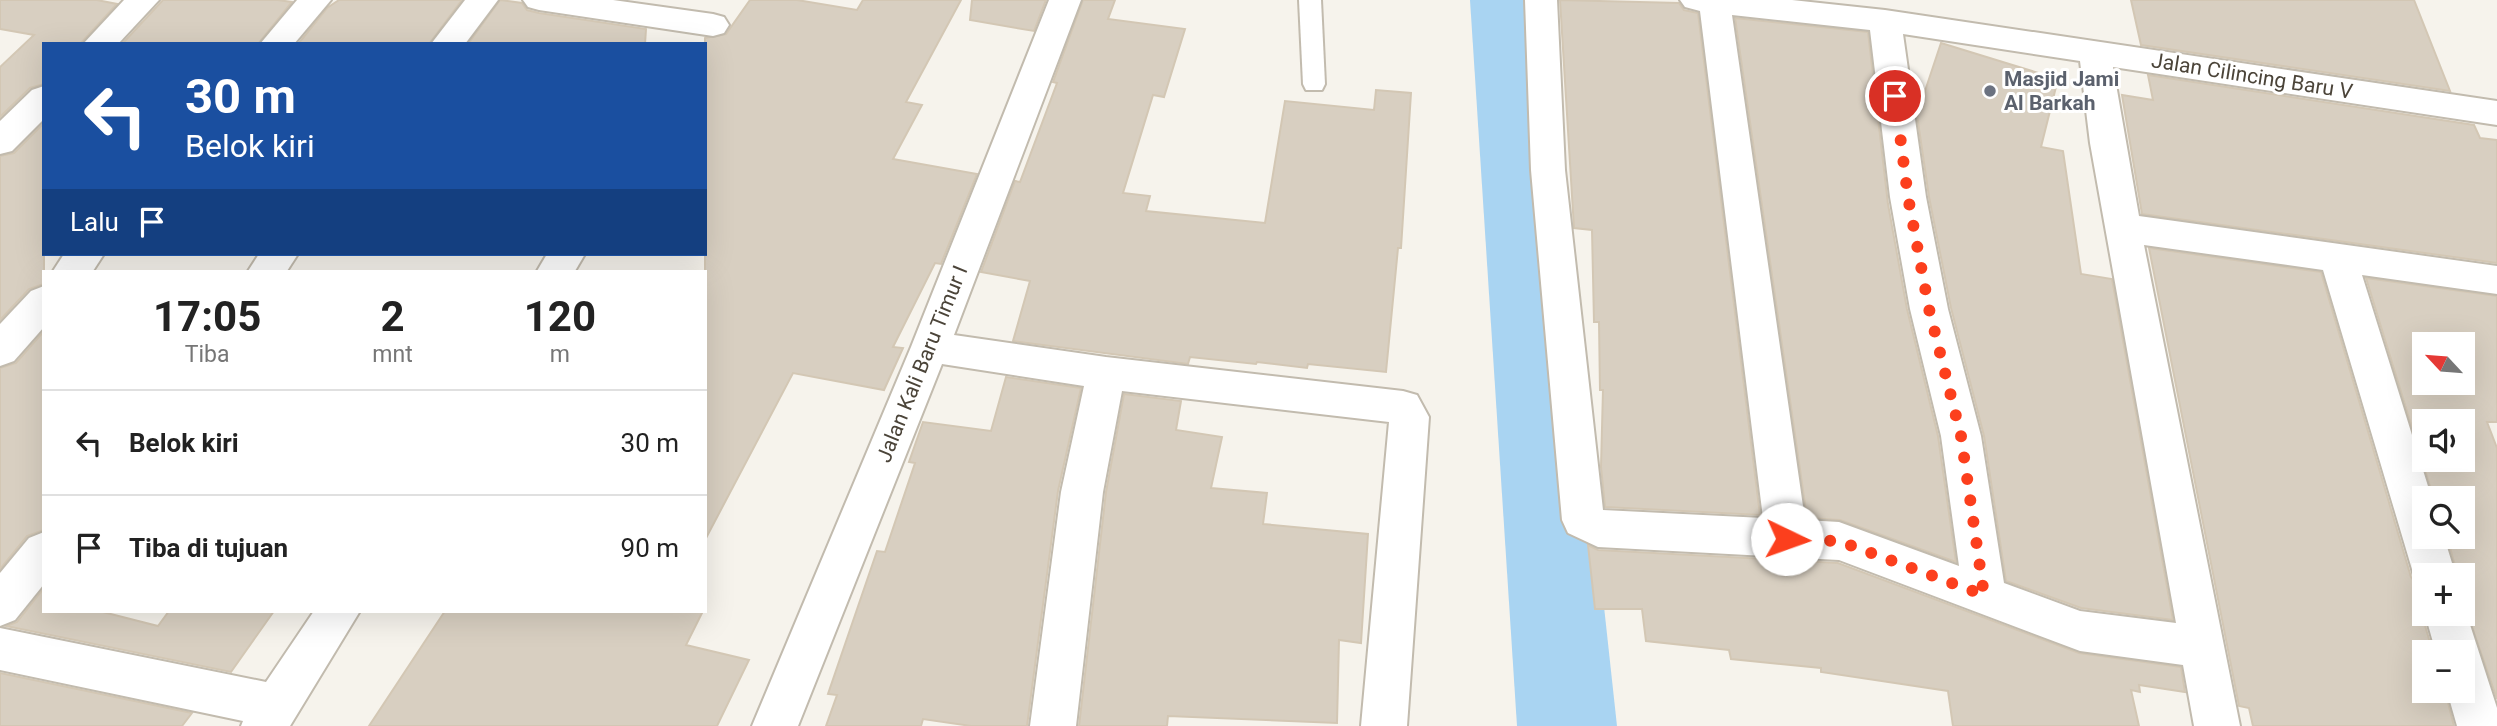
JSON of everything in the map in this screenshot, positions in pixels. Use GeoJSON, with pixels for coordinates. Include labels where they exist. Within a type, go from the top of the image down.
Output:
{"type":"FeatureCollection","features":[{"type":"Feature","properties":{"kind":"street"},"geometry":{"type":"LineString","coordinates":[[101,42],[143,0]]}},
{"type":"Feature","properties":{"kind":"street"},"geometry":{"type":"LineString","coordinates":[[278,42],[315,0]]}},
{"type":"Feature","properties":{"kind":"street"},"geometry":{"type":"LineString","coordinates":[[449,42],[482,0]]}},
{"type":"Feature","properties":{"kind":"street"},"geometry":{"type":"LineString","coordinates":[[539,0],[714,23]]}},
{"type":"Feature","properties":{"kind":"street","name":"Jalan Kali Baru Timur I"},"geometry":{"type":"LineString","coordinates":[[775,726],[930,346],[1065,0]]}},
{"type":"Feature","properties":{"kind":"street"},"geometry":{"type":"LineString","coordinates":[[1541,0],[1548,170],[1583,520],[1598,528],[1839,541],[2080,631],[2202,647]]}},
{"type":"Feature","properties":{"kind":"street"},"geometry":{"type":"LineString","coordinates":[[1705,1],[1787,539]]}},
{"type":"Feature","properties":{"kind":"street","name":"Jalan Cilincing Baru V"},"geometry":{"type":"LineString","coordinates":[[1705,1],[1885,22],[1922,14],[2095,52],[2497,113]]}},
{"type":"Feature","properties":{"kind":"street"},"geometry":{"type":"LineString","coordinates":[[1885,22],[1908,197],[1929,309],[1961,436],[1984,595]]}},
{"type":"Feature","properties":{"kind":"street"},"geometry":{"type":"LineString","coordinates":[[2095,52],[2107,143],[2217,726]]}},
{"type":"Feature","properties":{"kind":"street"},"geometry":{"type":"LineString","coordinates":[[0,142],[42,101]]}},
{"type":"Feature","properties":{"kind":"street"},"geometry":{"type":"LineString","coordinates":[[2123,228],[2497,280]]}},
{"type":"Feature","properties":{"kind":"street"},"geometry":{"type":"LineString","coordinates":[[72,270],[84,256]]}},
{"type":"Feature","properties":{"kind":"street"},"geometry":{"type":"LineString","coordinates":[[267,270],[278,256]]}},
{"type":"Feature","properties":{"kind":"street"},"geometry":{"type":"LineString","coordinates":[[2338,258],[2431,563]]}},
{"type":"Feature","properties":{"kind":"street"},"geometry":{"type":"LineString","coordinates":[[0,350],[42,303]]}},
{"type":"Feature","properties":{"kind":"street"},"geometry":{"type":"LineString","coordinates":[[930,346],[1106,373],[1403,407],[1409,417],[1384,726]]}},
{"type":"Feature","properties":{"kind":"street"},"geometry":{"type":"LineString","coordinates":[[1053,726],[1082,492],[1106,373]]}},
{"type":"Feature","properties":{"kind":"street"},"geometry":{"type":"LineString","coordinates":[[0,606],[42,554]]}},
{"type":"Feature","properties":{"kind":"street"},"geometry":{"type":"LineString","coordinates":[[0,649],[270,716],[337,613]]}},
{"type":"Feature","properties":{"kind":"street"},"geometry":{"type":"LineString","coordinates":[[2473,703],[2480,726]]}},
{"type":"Feature","properties":{"kind":"lane"},"geometry":{"type":"LineString","coordinates":[[1310,0],[1314,83]]}},
{"type":"Feature","properties":{"kind":"building"},"geometry":{"type":"Polygon","coordinates":[[[0,0],[97,0],[117,4],[82,42],[42,42],[42,85],[30,88],[0,117],[0,67],[34,35],[0,29],[0,0]]]}},
{"type":"Feature","properties":{"kind":"building"},"geometry":{"type":"Polygon","coordinates":[[[163,0],[292,2],[260,42],[124,42],[163,0]]]}},
{"type":"Feature","properties":{"kind":"building"},"geometry":{"type":"Polygon","coordinates":[[[339,0],[462,0],[430,42],[300,42],[327,8],[339,0]]]}},
{"type":"Feature","properties":{"kind":"building"},"geometry":{"type":"Polygon","coordinates":[[[500,0],[522,3],[527,10],[539,13],[646,29],[645,42],[469,42],[500,0]]]}},
{"type":"Feature","properties":{"kind":"building"},"geometry":{"type":"Polygon","coordinates":[[[750,0],[797,0],[857,10],[863,0],[961,0],[906,102],[922,105],[893,159],[977,174],[941,264],[935,263],[893,347],[903,348],[884,390],[793,373],[707,536],[705,38],[726,34],[750,0]]]}},
{"type":"Feature","properties":{"kind":"building"},"geometry":{"type":"Polygon","coordinates":[[[972,0],[1046,0],[1034,31],[970,20],[972,0]]]}},
{"type":"Feature","properties":{"kind":"building"},"geometry":{"type":"Polygon","coordinates":[[[1083,0],[1115,0],[1108,19],[1185,29],[1164,97],[1153,95],[1123,193],[1150,196],[1146,211],[1265,223],[1285,101],[1374,110],[1376,90],[1411,93],[1401,248],[1398,248],[1386,372],[1190,357],[1188,364],[1013,341],[1030,281],[981,272],[1015,181],[1020,182],[1057,83],[1053,82],[1083,0]]]}},
{"type":"Feature","properties":{"kind":"building"},"geometry":{"type":"Polygon","coordinates":[[[1560,0],[1679,3],[1684,10],[1698,13],[1760,515],[1605,507],[1601,467],[1603,390],[1600,390],[1599,322],[1594,322],[1592,230],[1574,228],[1560,0]]]}},
{"type":"Feature","properties":{"kind":"building"},"geometry":{"type":"Polygon","coordinates":[[[2131,0],[2414,0],[2450,91],[2141,45],[2131,0]]]}},
{"type":"Feature","properties":{"kind":"building"},"geometry":{"type":"Polygon","coordinates":[[[1735,18],[1868,32],[1888,204],[1907,309],[1938,436],[1956,562],[1840,520],[1807,518],[1735,18]]]}},
{"type":"Feature","properties":{"kind":"building"},"geometry":{"type":"Polygon","coordinates":[[[1941,43],[2058,79],[2041,147],[2063,151],[2081,274],[2112,279],[2173,620],[2081,608],[2006,581],[1984,436],[1951,308],[1929,197],[1917,115],[1941,43]]]}},
{"type":"Feature","properties":{"kind":"building"},"geometry":{"type":"Polygon","coordinates":[[[2148,75],[2474,125],[2480,138],[2497,140],[2497,263],[2142,214],[2122,95],[2153,100],[2148,75]]]}},
{"type":"Feature","properties":{"kind":"building"},"geometry":{"type":"Polygon","coordinates":[[[42,125],[44,270],[42,285],[29,289],[0,320],[0,156],[14,153],[42,125]]]}},
{"type":"Feature","properties":{"kind":"building"},"geometry":{"type":"Polygon","coordinates":[[[2149,248],[2321,272],[2412,578],[2412,626],[2425,626],[2429,640],[2412,640],[2412,703],[2448,703],[2454,726],[2253,726],[2249,708],[2239,706],[2149,248]]]}},
{"type":"Feature","properties":{"kind":"building"},"geometry":{"type":"Polygon","coordinates":[[[2366,278],[2497,296],[2497,422],[2487,422],[2497,448],[2497,699],[2472,626],[2475,626],[2475,563],[2454,563],[2450,549],[2475,549],[2475,486],[2430,486],[2426,472],[2475,472],[2475,409],[2412,409],[2412,428],[2366,278]]]}},
{"type":"Feature","properties":{"kind":"building"},"geometry":{"type":"Polygon","coordinates":[[[42,333],[42,531],[27,536],[0,569],[0,368],[16,363],[42,333]]]}},
{"type":"Feature","properties":{"kind":"building"},"geometry":{"type":"Polygon","coordinates":[[[1006,377],[1081,388],[1058,491],[1027,726],[971,726],[923,719],[921,726],[826,726],[837,695],[828,694],[877,551],[885,552],[915,463],[909,462],[923,422],[991,431],[1006,377]]]}},
{"type":"Feature","properties":{"kind":"building"},"geometry":{"type":"Polygon","coordinates":[[[1124,394],[1181,401],[1176,430],[1222,437],[1211,488],[1267,493],[1263,524],[1368,534],[1361,643],[1339,640],[1337,723],[1168,716],[1167,726],[1079,726],[1106,492],[1124,394]]]}},
{"type":"Feature","properties":{"kind":"building"},"geometry":{"type":"Polygon","coordinates":[[[1588,545],[1598,550],[1838,563],[2079,653],[2181,667],[2185,692],[2139,685],[2140,692],[2131,690],[2139,726],[1953,726],[1948,691],[1821,672],[1821,668],[1731,659],[1729,650],[1646,641],[1642,609],[1595,609],[1588,545]]]}},
{"type":"Feature","properties":{"kind":"building"},"geometry":{"type":"Polygon","coordinates":[[[42,591],[42,613],[107,613],[158,626],[168,613],[273,613],[231,672],[6,626],[17,622],[42,591]]]}},
{"type":"Feature","properties":{"kind":"building"},"geometry":{"type":"Polygon","coordinates":[[[444,613],[702,613],[686,645],[749,660],[717,726],[369,726],[444,613]]]}},
{"type":"Feature","properties":{"kind":"building"},"geometry":{"type":"Polygon","coordinates":[[[0,673],[192,713],[182,726],[0,726],[0,673]]]}},
{"type":"Feature","properties":{"kind":"waterway"},"geometry":{"type":"LineString","coordinates":[[1504,0],[1567,726]]}},
{"type":"Feature","properties":{"kind":"place","name":"Masjid Jami Al Barkah"},"geometry":{"type":"Point","coordinates":[1990,91]}},
{"type":"Feature","properties":{"kind":"route"},"geometry":{"type":"LineString","coordinates":[[1787,539],[1839,541],[1984,595],[1961,436],[1929,309],[1908,197],[1895,96]]}}]}
